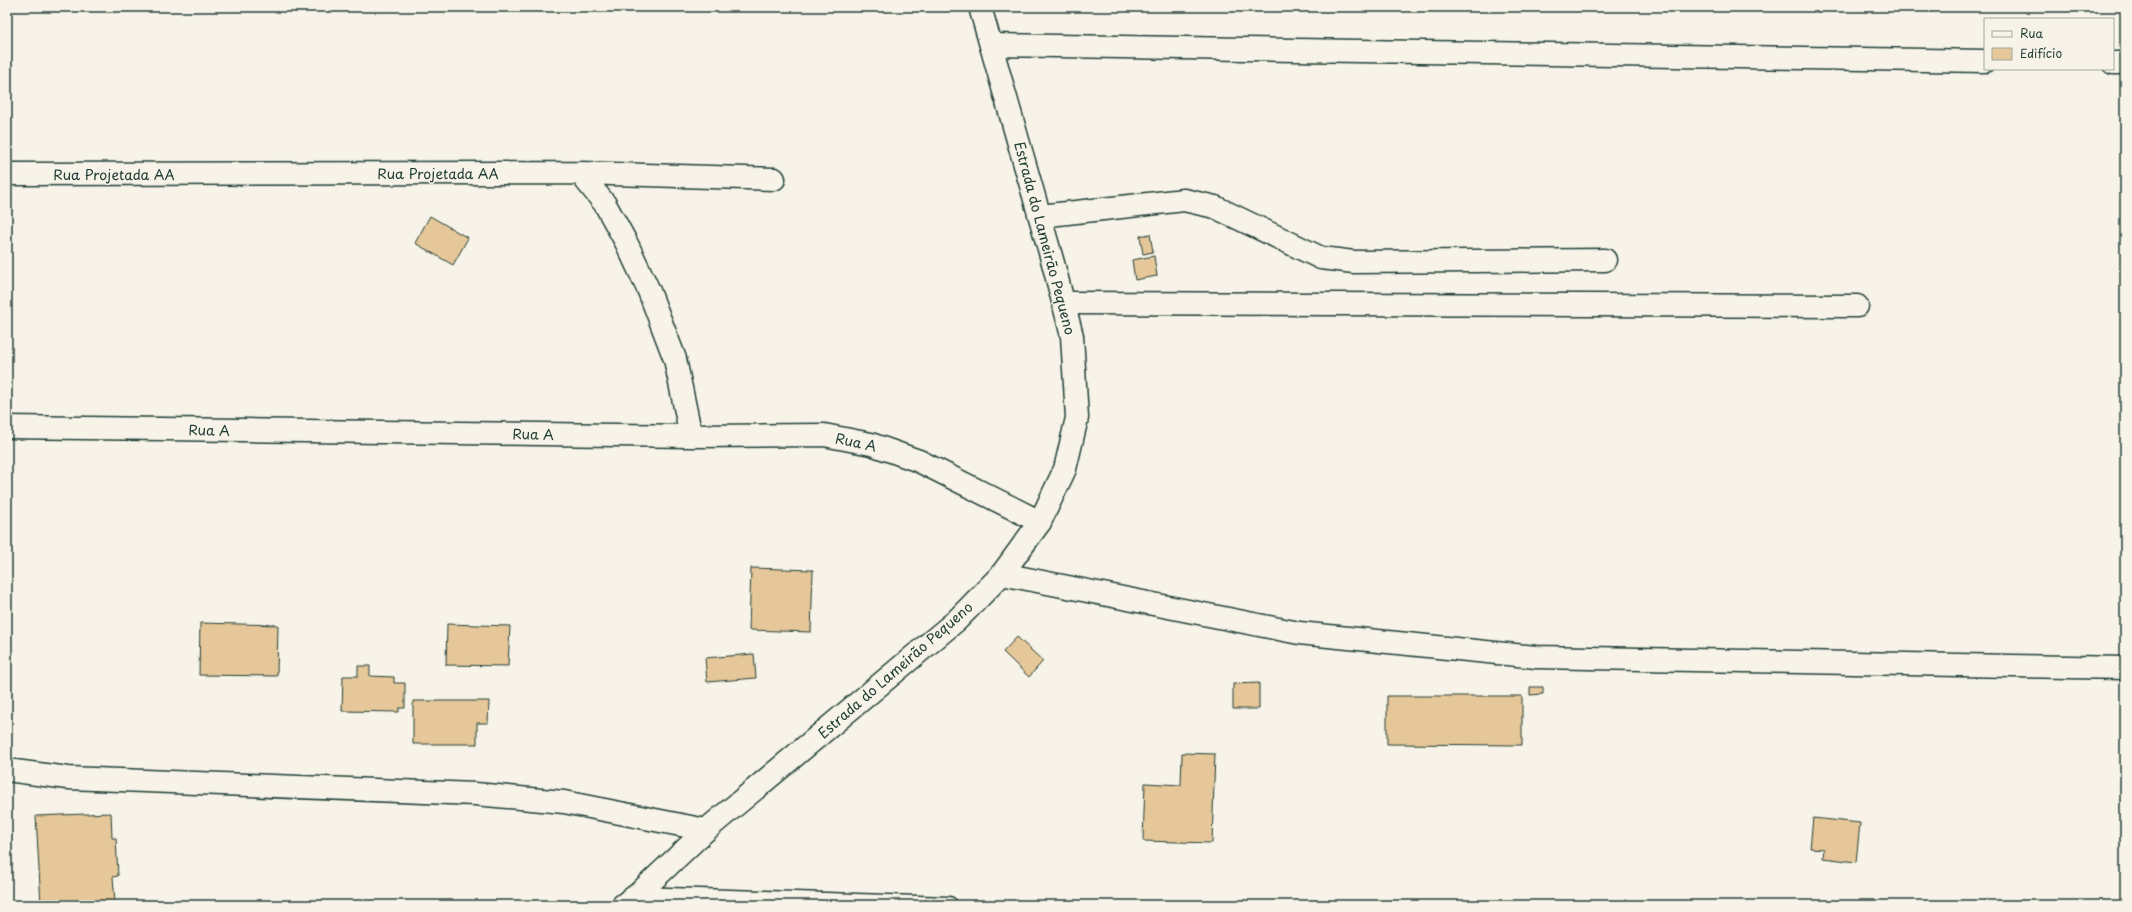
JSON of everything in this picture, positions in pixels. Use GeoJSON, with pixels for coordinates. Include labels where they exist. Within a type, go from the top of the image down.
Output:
{"type":"FeatureCollection","features":[{"type":"Feature","properties":{"kind":"street","name":"Estrada do Lameirão Pequeno"},"geometry":{"type":"LineString","coordinates":[[630,900],[706,830],[949,628],[1002,574],[1040,522],[1065,469],[1077,418],[1072,336],[1040,216],[980,7]]}},
{"type":"Feature","properties":{"kind":"street"},"geometry":{"type":"LineString","coordinates":[[991,45],[1984,61]]}},
{"type":"Feature","properties":{"kind":"street"},"geometry":{"type":"LineString","coordinates":[[2114,63],[2125,63]]}},
{"type":"Feature","properties":{"kind":"street"},"geometry":{"type":"LineString","coordinates":[[580,173],[605,204],[626,242],[649,292],[675,359],[691,436]]}},
{"type":"Feature","properties":{"kind":"street","name":"Rua Projetada AA"},"geometry":{"type":"LineString","coordinates":[[7,174],[580,173],[774,179]]}},
{"type":"Feature","properties":{"kind":"street"},"geometry":{"type":"LineString","coordinates":[[1040,216],[1184,200],[1215,207],[1321,258],[1354,262],[1605,260]]}},
{"type":"Feature","properties":{"kind":"street"},"geometry":{"type":"LineString","coordinates":[[1064,303],[1857,306]]}},
{"type":"Feature","properties":{"kind":"street","name":"Rua A"},"geometry":{"type":"LineString","coordinates":[[7,427],[691,436],[824,435],[871,444],[919,461],[1040,522]]}},
{"type":"Feature","properties":{"kind":"street"},"geometry":{"type":"LineString","coordinates":[[1002,574],[1299,633],[1536,657],[2125,668]]}},
{"type":"Feature","properties":{"kind":"street"},"geometry":{"type":"LineString","coordinates":[[7,770],[68,778],[475,794],[564,802],[706,830]]}},
{"type":"Feature","properties":{"kind":"lane"},"geometry":{"type":"LineString","coordinates":[[630,900],[949,905]]}},
{"type":"Feature","properties":{"kind":"building"},"geometry":{"type":"Polygon","coordinates":[[[430,216],[468,238],[453,265],[415,243],[430,216]]]}},
{"type":"Feature","properties":{"kind":"building"},"geometry":{"type":"Polygon","coordinates":[[[1150,234],[1153,252],[1143,254],[1140,236],[1150,234]]]}},
{"type":"Feature","properties":{"kind":"building"},"geometry":{"type":"Polygon","coordinates":[[[1154,256],[1157,276],[1135,280],[1132,260],[1154,256]]]}},
{"type":"Feature","properties":{"kind":"building"},"geometry":{"type":"Polygon","coordinates":[[[751,568],[813,570],[811,632],[749,630],[751,568]]]}},
{"type":"Feature","properties":{"kind":"building"},"geometry":{"type":"Polygon","coordinates":[[[200,623],[278,625],[277,676],[199,675],[200,623]]]}},
{"type":"Feature","properties":{"kind":"building"},"geometry":{"type":"Polygon","coordinates":[[[447,624],[510,626],[508,666],[446,665],[447,624]]]}},
{"type":"Feature","properties":{"kind":"building"},"geometry":{"type":"Polygon","coordinates":[[[1017,637],[1043,661],[1029,677],[1003,652],[1017,637]]]}},
{"type":"Feature","properties":{"kind":"building"},"geometry":{"type":"Polygon","coordinates":[[[754,654],[756,678],[707,682],[705,658],[754,654]]]}},
{"type":"Feature","properties":{"kind":"building"},"geometry":{"type":"Polygon","coordinates":[[[358,666],[370,666],[370,676],[394,677],[394,683],[405,683],[405,708],[399,708],[399,712],[342,711],[343,676],[358,676],[358,666]]]}},
{"type":"Feature","properties":{"kind":"building"},"geometry":{"type":"Polygon","coordinates":[[[1259,683],[1259,709],[1233,709],[1233,684],[1259,683]]]}},
{"type":"Feature","properties":{"kind":"building"},"geometry":{"type":"Polygon","coordinates":[[[1530,687],[1543,687],[1543,694],[1530,695],[1530,687]]]}},
{"type":"Feature","properties":{"kind":"building"},"geometry":{"type":"Polygon","coordinates":[[[1387,696],[1522,696],[1522,745],[1387,744],[1387,696]]]}},
{"type":"Feature","properties":{"kind":"building"},"geometry":{"type":"Polygon","coordinates":[[[413,701],[489,701],[488,723],[477,723],[477,744],[413,744],[413,701]]]}},
{"type":"Feature","properties":{"kind":"building"},"geometry":{"type":"Polygon","coordinates":[[[1182,753],[1215,754],[1212,843],[1143,841],[1145,783],[1181,785],[1182,753]]]}},
{"type":"Feature","properties":{"kind":"building"},"geometry":{"type":"Polygon","coordinates":[[[111,813],[112,838],[116,838],[118,876],[113,877],[115,902],[41,905],[36,816],[111,813]]]}},
{"type":"Feature","properties":{"kind":"building"},"geometry":{"type":"Polygon","coordinates":[[[1813,818],[1860,823],[1856,862],[1823,858],[1824,849],[1810,848],[1813,818]]]}}]}
